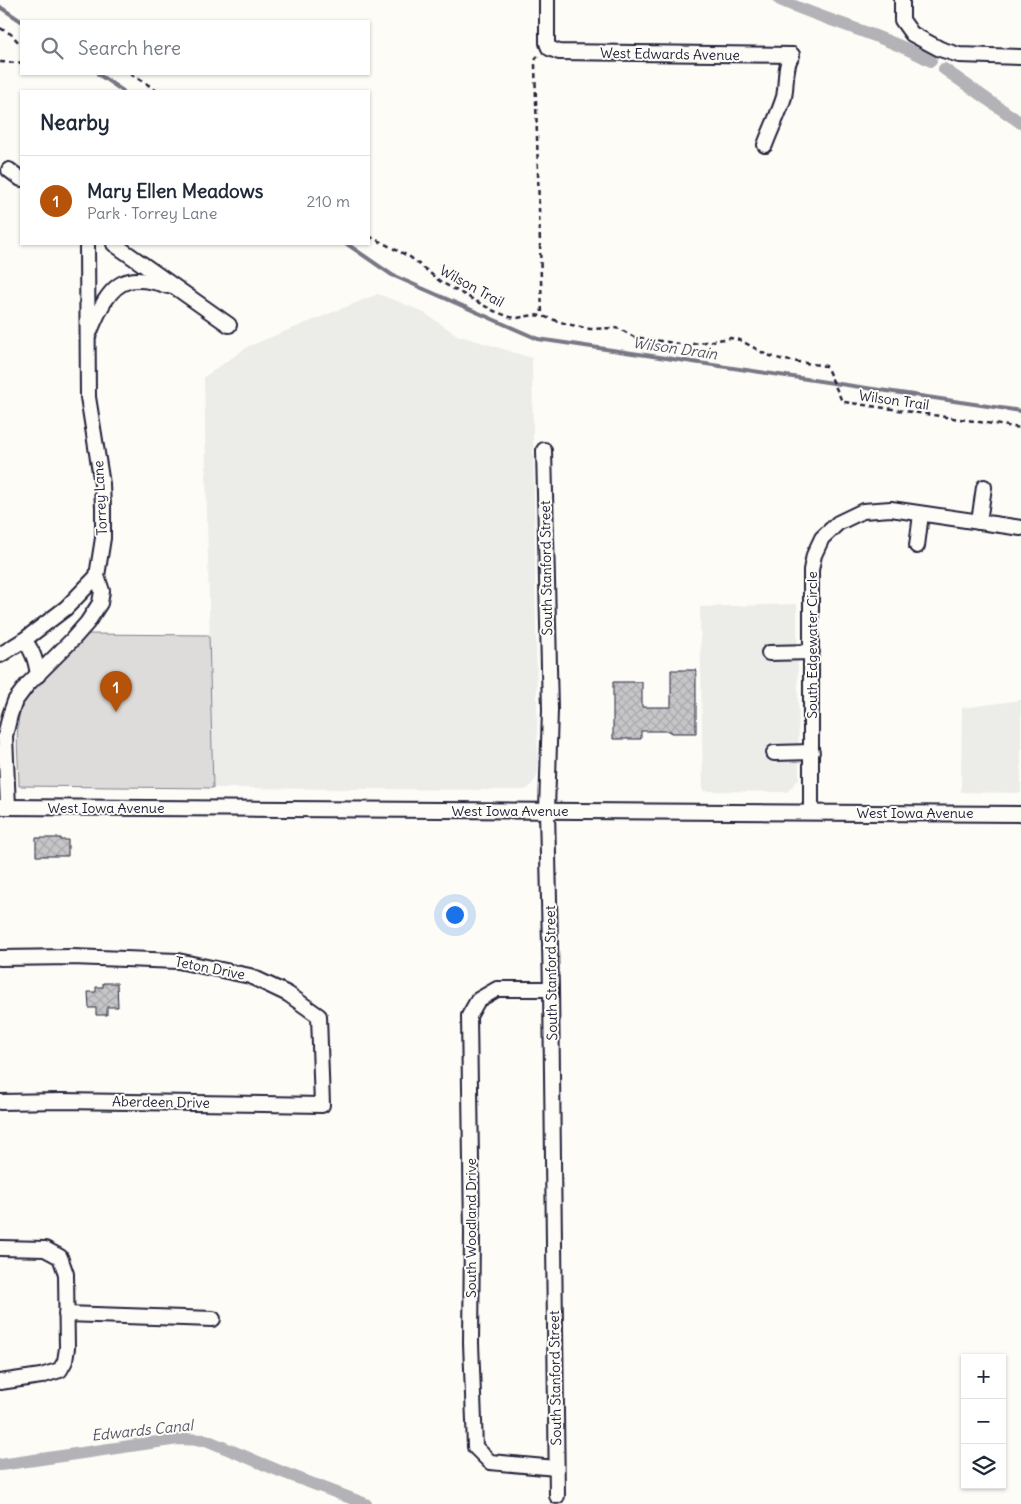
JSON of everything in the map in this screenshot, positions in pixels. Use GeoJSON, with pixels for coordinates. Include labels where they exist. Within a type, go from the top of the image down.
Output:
{"type":"FeatureCollection","features":[{"type":"Feature","properties":{"kind":"street"},"geometry":{"type":"LineString","coordinates":[[547,0],[547,43],[549,48]]}},
{"type":"Feature","properties":{"kind":"street"},"geometry":{"type":"LineString","coordinates":[[902,0],[902,20],[912,34],[940,49],[958,55],[1021,57]]}},
{"type":"Feature","properties":{"kind":"street","name":"West Edwards Avenue"},"geometry":{"type":"LineString","coordinates":[[549,48],[559,52],[792,55],[787,62],[786,86],[783,100],[765,145]]}},
{"type":"Feature","properties":{"kind":"street"},"geometry":{"type":"LineString","coordinates":[[9,170],[20,178]]}},
{"type":"Feature","properties":{"kind":"street","name":"Torrey Lane"},"geometry":{"type":"LineString","coordinates":[[4,807],[5,736],[10,714],[27,685],[87,623],[100,603],[102,591],[97,576],[103,538],[102,484],[88,397],[87,245]]}},
{"type":"Feature","properties":{"kind":"street"},"geometry":{"type":"LineString","coordinates":[[115,245],[229,325]]}},
{"type":"Feature","properties":{"kind":"street"},"geometry":{"type":"LineString","coordinates":[[87,340],[97,315],[106,300],[117,288],[128,281],[150,281],[179,289]]}},
{"type":"Feature","properties":{"kind":"street","name":"South Stanford Street"},"geometry":{"type":"LineString","coordinates":[[544,450],[550,710],[547,811],[557,1496]]}},
{"type":"Feature","properties":{"kind":"street"},"geometry":{"type":"LineString","coordinates":[[979,522],[984,487]]}},
{"type":"Feature","properties":{"kind":"street","name":"South Edgewater Circle"},"geometry":{"type":"LineString","coordinates":[[811,812],[811,570],[814,555],[822,538],[838,523],[863,511],[891,509],[1021,528]]}},
{"type":"Feature","properties":{"kind":"street"},"geometry":{"type":"LineString","coordinates":[[917,546],[921,514]]}},
{"type":"Feature","properties":{"kind":"street"},"geometry":{"type":"LineString","coordinates":[[0,655],[24,640],[66,608],[97,576]]}},
{"type":"Feature","properties":{"kind":"street"},"geometry":{"type":"LineString","coordinates":[[24,640],[36,660],[38,675]]}},
{"type":"Feature","properties":{"kind":"street"},"geometry":{"type":"LineString","coordinates":[[769,653],[812,652]]}},
{"type":"Feature","properties":{"kind":"street"},"geometry":{"type":"LineString","coordinates":[[0,716],[5,736]]}},
{"type":"Feature","properties":{"kind":"street"},"geometry":{"type":"LineString","coordinates":[[774,753],[812,752]]}},
{"type":"Feature","properties":{"kind":"street","name":"West Iowa Avenue"},"geometry":{"type":"LineString","coordinates":[[4,807],[1021,814]]}},
{"type":"Feature","properties":{"kind":"street","name":"Teton Drive"},"geometry":{"type":"LineString","coordinates":[[0,958],[72,957],[178,961],[250,976],[288,994],[319,1016],[322,1105]]}},
{"type":"Feature","properties":{"kind":"street","name":"South Woodland Drive"},"geometry":{"type":"LineString","coordinates":[[551,989],[497,989],[478,1000],[469,1016],[472,1233],[471,1343],[475,1447],[490,1462],[556,1468]]}},
{"type":"Feature","properties":{"kind":"street","name":"Aberdeen Drive"},"geometry":{"type":"LineString","coordinates":[[0,1102],[61,1101],[322,1105]]}},
{"type":"Feature","properties":{"kind":"street"},"geometry":{"type":"LineString","coordinates":[[0,1248],[45,1249],[60,1257],[66,1274],[66,1354],[65,1361],[60,1370],[41,1376],[0,1382]]}},
{"type":"Feature","properties":{"kind":"street"},"geometry":{"type":"LineString","coordinates":[[66,1314],[213,1319]]}},
{"type":"Feature","properties":{"kind":"path"},"geometry":{"type":"LineString","coordinates":[[0,28],[11,34],[20,44]]}},
{"type":"Feature","properties":{"kind":"path"},"geometry":{"type":"LineString","coordinates":[[542,316],[535,65],[536,58],[549,48]]}},
{"type":"Feature","properties":{"kind":"path"},"geometry":{"type":"LineString","coordinates":[[0,62],[20,63]]}},
{"type":"Feature","properties":{"kind":"path"},"geometry":{"type":"LineString","coordinates":[[132,75],[156,90]]}},
{"type":"Feature","properties":{"kind":"path","name":"Wilson Trail"},"geometry":{"type":"LineString","coordinates":[[370,237],[410,257],[441,282],[494,311],[510,317],[542,316],[590,329],[614,328],[620,329],[634,337],[687,345],[730,338],[740,340],[767,354],[784,360],[826,366],[844,402],[894,411],[1021,428]]}},
{"type":"Feature","properties":{"kind":"shaded area"},"geometry":{"type":"Polygon","coordinates":[[[378,294],[426,314],[457,335],[532,358],[538,774],[528,789],[523,790],[213,788],[204,377],[249,346],[378,294]]]}},
{"type":"Feature","properties":{"kind":"shaded area"},"geometry":{"type":"Polygon","coordinates":[[[797,604],[799,779],[787,792],[703,791],[700,607],[797,604]]]}},
{"type":"Feature","properties":{"kind":"shaded area"},"geometry":{"type":"Polygon","coordinates":[[[87,634],[209,635],[213,788],[19,786],[17,736],[22,706],[33,688],[87,634]]]}},
{"type":"Feature","properties":{"kind":"shaded area"},"geometry":{"type":"Polygon","coordinates":[[[1021,700],[1021,793],[961,792],[962,708],[1021,700]]]}},
{"type":"Feature","properties":{"kind":"building"},"geometry":{"type":"Polygon","coordinates":[[[671,670],[696,670],[696,733],[641,731],[641,739],[613,739],[613,682],[642,682],[642,707],[671,707],[671,670]]]}},
{"type":"Feature","properties":{"kind":"building"},"geometry":{"type":"Polygon","coordinates":[[[36,838],[61,838],[61,840],[68,840],[68,856],[36,856],[36,838]]]}},
{"type":"Feature","properties":{"kind":"building"},"geometry":{"type":"Polygon","coordinates":[[[103,983],[117,983],[118,1007],[107,1007],[107,1015],[96,1015],[96,1008],[89,1008],[88,992],[96,992],[96,987],[103,987],[103,983]]]}},
{"type":"Feature","properties":{"kind":"waterway","name":"Edwards Canal"},"geometry":{"type":"LineString","coordinates":[[780,0],[875,36],[931,61]]}},
{"type":"Feature","properties":{"kind":"waterway","name":"Wilson Drain"},"geometry":{"type":"LineString","coordinates":[[0,7],[20,20]]}},
{"type":"Feature","properties":{"kind":"waterway","name":"Edwards Canal"},"geometry":{"type":"LineString","coordinates":[[944,69],[1021,123]]}},
{"type":"Feature","properties":{"kind":"waterway","name":"Wilson Drain"},"geometry":{"type":"LineString","coordinates":[[99,75],[122,90]]}},
{"type":"Feature","properties":{"kind":"waterway","name":"Wilson Drain"},"geometry":{"type":"LineString","coordinates":[[348,245],[392,275],[538,339],[1021,411]]}},
{"type":"Feature","properties":{"kind":"waterway","name":"Edwards Canal"},"geometry":{"type":"LineString","coordinates":[[0,1465],[178,1439],[206,1440],[366,1504]]}},
{"type":"Feature","properties":{"kind":"place","name":"Mary Ellen Meadows"},"geometry":{"type":"Point","coordinates":[116,712]}}]}
